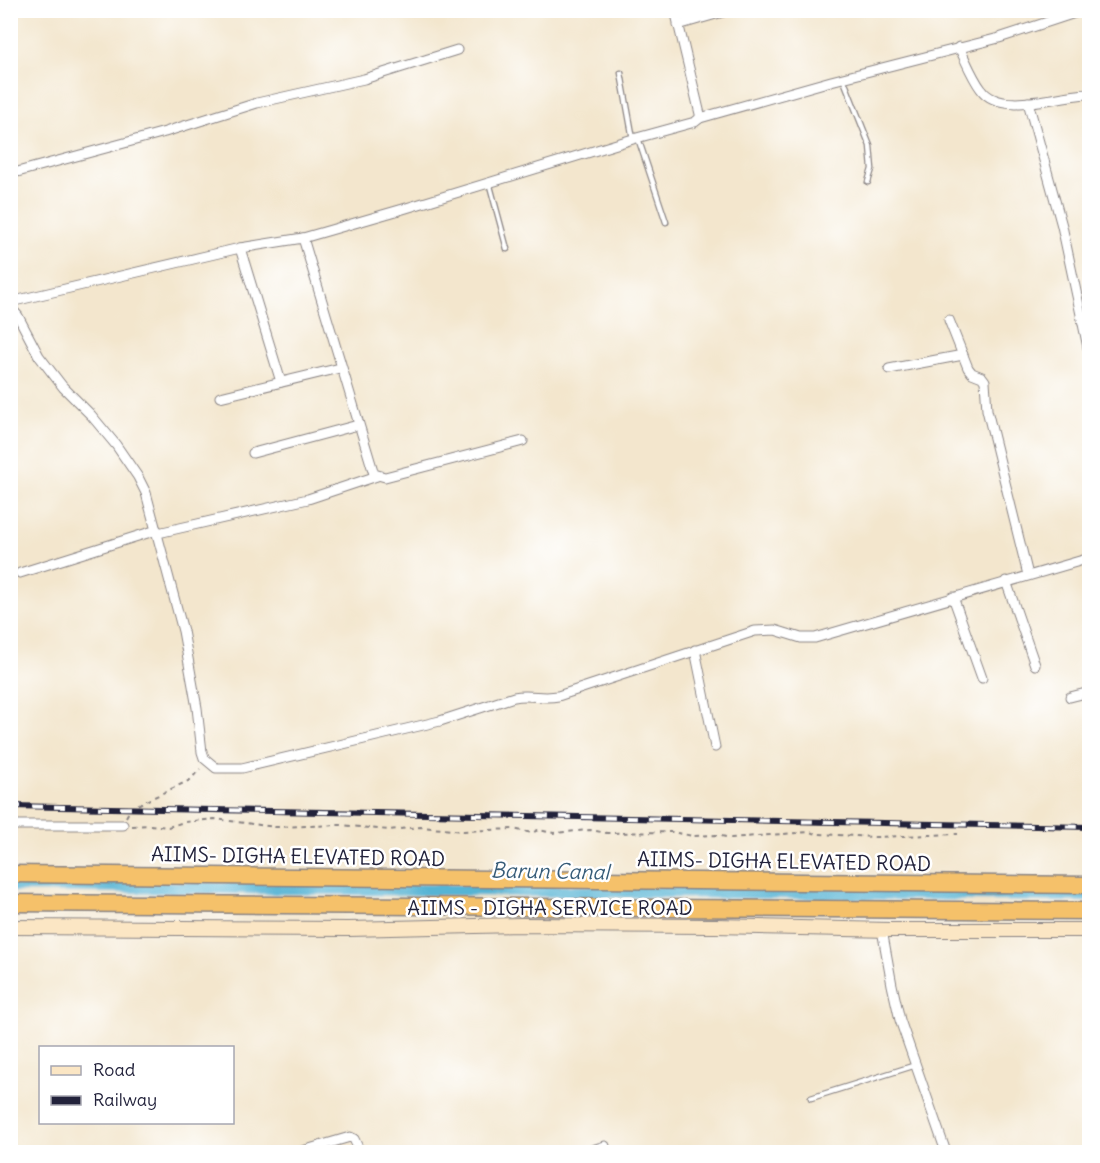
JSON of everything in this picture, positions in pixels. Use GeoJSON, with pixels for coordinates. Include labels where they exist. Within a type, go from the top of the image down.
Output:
{"type":"FeatureCollection","features":[{"type":"Feature","properties":{"kind":"highway","name":"AIIMS- DIGHA ELEVATED ROAD"},"geometry":{"type":"LineString","coordinates":[[10,874],[1089,885]]}},
{"type":"Feature","properties":{"kind":"highway"},"geometry":{"type":"LineString","coordinates":[[10,903],[1089,911]]}},
{"type":"Feature","properties":{"kind":"main road","name":"AIIMS - DIGHA SERVICE ROAD"},"geometry":{"type":"LineString","coordinates":[[10,927],[349,929],[520,925],[882,930],[1089,930]]}},
{"type":"Feature","properties":{"kind":"street"},"geometry":{"type":"LineString","coordinates":[[675,10],[700,118]]}},
{"type":"Feature","properties":{"kind":"street"},"geometry":{"type":"LineString","coordinates":[[678,25],[730,10]]}},
{"type":"Feature","properties":{"kind":"street"},"geometry":{"type":"LineString","coordinates":[[10,302],[240,248],[303,238],[694,122],[700,118],[959,47],[1005,37],[1084,10]]}},
{"type":"Feature","properties":{"kind":"street"},"geometry":{"type":"LineString","coordinates":[[959,47],[981,90],[996,101],[1028,102],[1089,94]]}},
{"type":"Feature","properties":{"kind":"street"},"geometry":{"type":"LineString","coordinates":[[10,174],[165,132],[270,100],[364,79],[457,50]]}},
{"type":"Feature","properties":{"kind":"street"},"geometry":{"type":"LineString","coordinates":[[1028,102],[1062,226],[1089,352]]}},
{"type":"Feature","properties":{"kind":"street"},"geometry":{"type":"LineString","coordinates":[[303,238],[372,471],[377,476]]}},
{"type":"Feature","properties":{"kind":"street"},"geometry":{"type":"LineString","coordinates":[[240,248],[281,382]]}},
{"type":"Feature","properties":{"kind":"street"},"geometry":{"type":"LineString","coordinates":[[10,307],[48,368],[109,437],[138,477],[152,508],[183,631],[204,758],[216,768],[242,768],[440,721],[521,695],[551,698],[740,635],[775,630],[801,638],[815,638],[1089,558]]}},
{"type":"Feature","properties":{"kind":"street"},"geometry":{"type":"LineString","coordinates":[[949,320],[970,371],[982,376],[985,381],[987,410],[1028,575]]}},
{"type":"Feature","properties":{"kind":"street"},"geometry":{"type":"LineString","coordinates":[[889,369],[963,355]]}},
{"type":"Feature","properties":{"kind":"street"},"geometry":{"type":"LineString","coordinates":[[220,397],[340,368]]}},
{"type":"Feature","properties":{"kind":"street"},"geometry":{"type":"LineString","coordinates":[[253,453],[358,425]]}},
{"type":"Feature","properties":{"kind":"street"},"geometry":{"type":"LineString","coordinates":[[20,573],[158,532],[308,499],[377,476],[385,477],[523,441]]}},
{"type":"Feature","properties":{"kind":"street"},"geometry":{"type":"LineString","coordinates":[[1006,581],[1035,665]]}},
{"type":"Feature","properties":{"kind":"street"},"geometry":{"type":"LineString","coordinates":[[952,597],[982,678]]}},
{"type":"Feature","properties":{"kind":"street"},"geometry":{"type":"LineString","coordinates":[[695,650],[716,747]]}},
{"type":"Feature","properties":{"kind":"street"},"geometry":{"type":"LineString","coordinates":[[1070,697],[1089,692]]}},
{"type":"Feature","properties":{"kind":"street"},"geometry":{"type":"LineString","coordinates":[[10,825],[123,825]]}},
{"type":"Feature","properties":{"kind":"street"},"geometry":{"type":"LineString","coordinates":[[882,930],[891,985],[900,1020],[946,1152]]}},
{"type":"Feature","properties":{"kind":"street"},"geometry":{"type":"LineString","coordinates":[[299,1152],[350,1137],[354,1139],[360,1152]]}},
{"type":"Feature","properties":{"kind":"street"},"geometry":{"type":"LineString","coordinates":[[586,1152],[605,1146]]}},
{"type":"Feature","properties":{"kind":"lane"},"geometry":{"type":"LineString","coordinates":[[621,74],[635,139],[666,222]]}},
{"type":"Feature","properties":{"kind":"lane"},"geometry":{"type":"LineString","coordinates":[[843,78],[870,146],[872,169],[868,183]]}},
{"type":"Feature","properties":{"kind":"lane"},"geometry":{"type":"LineString","coordinates":[[489,182],[507,249]]}},
{"type":"Feature","properties":{"kind":"lane"},"geometry":{"type":"LineString","coordinates":[[811,1098],[916,1065]]}},
{"type":"Feature","properties":{"kind":"path"},"geometry":{"type":"LineString","coordinates":[[204,758],[202,767],[190,780],[132,808],[123,825],[168,827],[184,822],[215,819],[275,827],[341,825],[388,830],[421,827],[464,831],[513,829],[532,833],[538,830],[554,832],[590,830],[608,833],[672,832],[693,836],[716,835],[731,838],[809,832],[876,837],[958,834]]}},
{"type":"Feature","properties":{"kind":"waterway","name":"Barun Canal"},"geometry":{"type":"LineString","coordinates":[[10,886],[1090,896]]}},
{"type":"Feature","properties":{"kind":"railway"},"geometry":{"type":"LineString","coordinates":[[10,806],[1090,827]]}}]}
